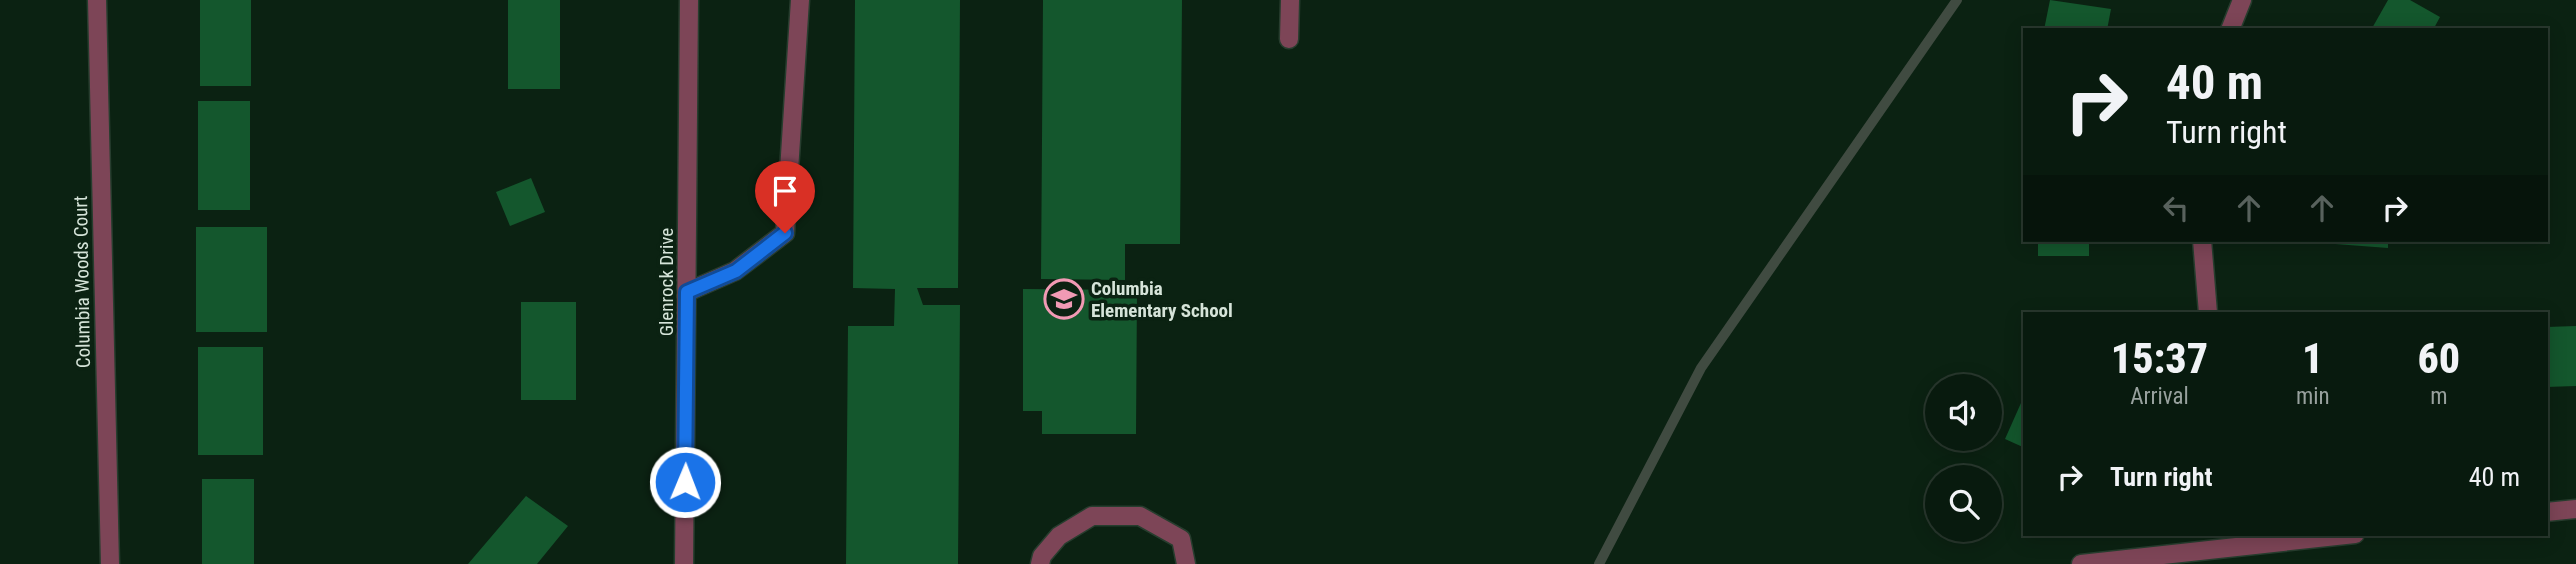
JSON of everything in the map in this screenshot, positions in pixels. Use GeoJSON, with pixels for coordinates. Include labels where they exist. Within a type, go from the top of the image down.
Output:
{"type":"FeatureCollection","features":[{"type":"Feature","properties":{"kind":"street","name":"Columbia Woods Court"},"geometry":{"type":"LineString","coordinates":[[97,0],[110,564]]}},
{"type":"Feature","properties":{"kind":"street","name":"Glenrock Drive"},"geometry":{"type":"LineString","coordinates":[[684,564],[689,0]]}},
{"type":"Feature","properties":{"kind":"street"},"geometry":{"type":"LineString","coordinates":[[687,292],[736,271],[785,233],[800,0]]}},
{"type":"Feature","properties":{"kind":"street"},"geometry":{"type":"LineString","coordinates":[[1289,39],[1290,0]]}},
{"type":"Feature","properties":{"kind":"street"},"geometry":{"type":"LineString","coordinates":[[2231,28],[2242,0]]}},
{"type":"Feature","properties":{"kind":"street"},"geometry":{"type":"LineString","coordinates":[[2202,242],[2208,312]]}},
{"type":"Feature","properties":{"kind":"street"},"geometry":{"type":"LineString","coordinates":[[2548,512],[2576,509]]}},
{"type":"Feature","properties":{"kind":"street"},"geometry":{"type":"LineString","coordinates":[[1040,564],[1042,556],[1059,536],[1092,516],[1140,516],[1181,539],[1186,564]]}},
{"type":"Feature","properties":{"kind":"street"},"geometry":{"type":"LineString","coordinates":[[2081,564],[2231,541],[2320,536]]}},
{"type":"Feature","properties":{"kind":"building"},"geometry":{"type":"Polygon","coordinates":[[[200,0],[251,0],[251,86],[200,86],[200,0]]]}},
{"type":"Feature","properties":{"kind":"building"},"geometry":{"type":"Polygon","coordinates":[[[508,0],[560,0],[560,89],[508,89],[508,0]]]}},
{"type":"Feature","properties":{"kind":"building"},"geometry":{"type":"Polygon","coordinates":[[[855,0],[960,0],[958,288],[917,288],[923,305],[960,305],[958,564],[846,564],[848,326],[894,326],[895,289],[853,288],[855,0]]]}},
{"type":"Feature","properties":{"kind":"building"},"geometry":{"type":"Polygon","coordinates":[[[1043,0],[1182,0],[1180,244],[1125,244],[1125,280],[1041,279],[1043,0]]]}},
{"type":"Feature","properties":{"kind":"building"},"geometry":{"type":"Polygon","coordinates":[[[2050,0],[2111,9],[2107,28],[2044,28],[2050,0]]]}},
{"type":"Feature","properties":{"kind":"building"},"geometry":{"type":"Polygon","coordinates":[[[2388,0],[2410,0],[2440,17],[2434,28],[2372,28],[2388,0]]]}},
{"type":"Feature","properties":{"kind":"building"},"geometry":{"type":"Polygon","coordinates":[[[198,101],[250,101],[250,210],[198,210],[198,101]]]}},
{"type":"Feature","properties":{"kind":"building"},"geometry":{"type":"Polygon","coordinates":[[[531,178],[545,212],[510,226],[496,192],[531,178]]]}},
{"type":"Feature","properties":{"kind":"building"},"geometry":{"type":"Polygon","coordinates":[[[196,227],[267,227],[267,332],[196,332],[196,227]]]}},
{"type":"Feature","properties":{"kind":"building"},"geometry":{"type":"Polygon","coordinates":[[[2038,242],[2089,242],[2089,256],[2038,256],[2038,242]]]}},
{"type":"Feature","properties":{"kind":"building"},"geometry":{"type":"Polygon","coordinates":[[[2388,242],[2388,248],[2335,244],[2388,242]]]}},
{"type":"Feature","properties":{"kind":"building"},"geometry":{"type":"Polygon","coordinates":[[[1023,289],[1137,290],[1136,434],[1042,434],[1042,411],[1023,411],[1023,289]]]}},
{"type":"Feature","properties":{"kind":"building"},"geometry":{"type":"Polygon","coordinates":[[[521,302],[576,302],[576,400],[521,400],[521,302]]]}},
{"type":"Feature","properties":{"kind":"building"},"geometry":{"type":"Polygon","coordinates":[[[2576,326],[2576,386],[2548,387],[2548,327],[2576,326]]]}},
{"type":"Feature","properties":{"kind":"building"},"geometry":{"type":"Polygon","coordinates":[[[198,347],[263,347],[263,455],[198,455],[198,347]]]}},
{"type":"Feature","properties":{"kind":"building"},"geometry":{"type":"Polygon","coordinates":[[[2023,398],[2023,447],[2005,439],[2023,398]]]}},
{"type":"Feature","properties":{"kind":"building"},"geometry":{"type":"Polygon","coordinates":[[[202,479],[254,479],[254,564],[202,564],[202,479]]]}},
{"type":"Feature","properties":{"kind":"building"},"geometry":{"type":"Polygon","coordinates":[[[526,496],[568,526],[537,564],[468,564],[526,496]]]}},
{"type":"Feature","properties":{"kind":"waterway"},"geometry":{"type":"LineString","coordinates":[[1599,564],[1701,368],[1957,0]]}},
{"type":"Feature","properties":{"kind":"place","name":"Columbia Elementary School"},"geometry":{"type":"Point","coordinates":[1064,299]}},
{"type":"Feature","properties":{"kind":"route"},"geometry":{"type":"LineString","coordinates":[[685,482],[687,292],[736,271],[785,233]]}}]}
